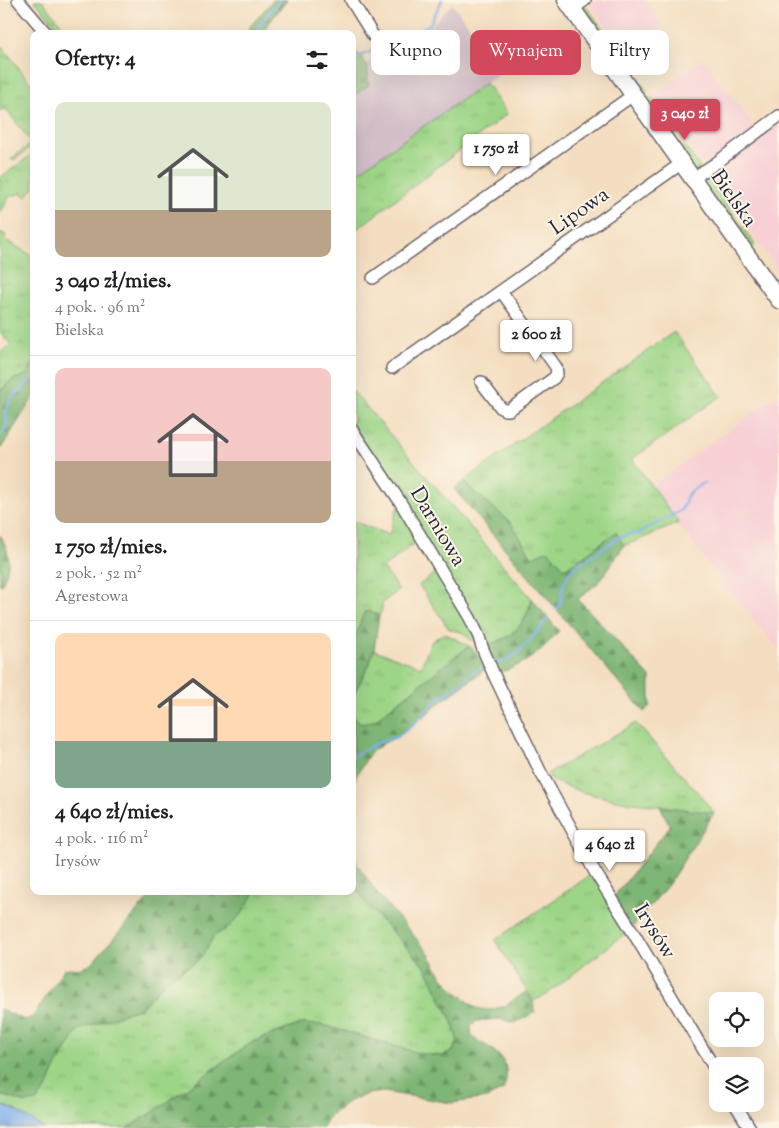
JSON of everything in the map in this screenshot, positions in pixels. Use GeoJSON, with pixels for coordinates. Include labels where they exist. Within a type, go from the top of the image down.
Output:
{"type":"FeatureCollection","features":[{"type":"Feature","properties":{"kind":"main road","name":"Bielska"},"geometry":{"type":"LineString","coordinates":[[575,3],[633,95],[779,300]]}},
{"type":"Feature","properties":{"kind":"street"},"geometry":{"type":"LineString","coordinates":[[18,0],[44,30]]}},
{"type":"Feature","properties":{"kind":"street"},"geometry":{"type":"LineString","coordinates":[[351,0],[371,33]]}},
{"type":"Feature","properties":{"kind":"street"},"geometry":{"type":"LineString","coordinates":[[373,278],[633,95]]}},
{"type":"Feature","properties":{"kind":"street"},"geometry":{"type":"LineString","coordinates":[[693,178],[779,116]]}},
{"type":"Feature","properties":{"kind":"street","name":"Lipowa"},"geometry":{"type":"LineString","coordinates":[[392,368],[682,163]]}},
{"type":"Feature","properties":{"kind":"street"},"geometry":{"type":"LineString","coordinates":[[481,382],[501,408],[509,410],[554,378],[557,373],[556,367],[501,291]]}},
{"type":"Feature","properties":{"kind":"street","name":"Darniowa"},"geometry":{"type":"LineString","coordinates":[[356,436],[399,500],[470,618],[494,675]]}},
{"type":"Feature","properties":{"kind":"street","name":"Irysów"},"geometry":{"type":"LineString","coordinates":[[494,675],[540,771],[595,872],[709,1059]]}},
{"type":"Feature","properties":{"kind":"street"},"geometry":{"type":"LineString","coordinates":[[740,1112],[750,1128]]}},
{"type":"Feature","properties":{"kind":"shaded area"},"geometry":{"type":"Polygon","coordinates":[[[593,0],[645,0],[665,28],[662,30],[608,30],[589,3],[593,0]]]}},
{"type":"Feature","properties":{"kind":"shaded area"},"geometry":{"type":"Polygon","coordinates":[[[452,4],[472,30],[470,30],[470,75],[498,75],[356,173],[356,94],[369,85],[367,65],[371,60],[371,75],[460,75],[460,30],[424,30],[432,25],[452,4]]]}},
{"type":"Feature","properties":{"kind":"shaded area"},"geometry":{"type":"Polygon","coordinates":[[[703,59],[756,129],[704,167],[654,95],[703,59]]]}},
{"type":"Feature","properties":{"kind":"shaded area"},"geometry":{"type":"Polygon","coordinates":[[[779,119],[779,272],[708,172],[779,119]]]}},
{"type":"Feature","properties":{"kind":"shaded area"},"geometry":{"type":"Polygon","coordinates":[[[779,394],[779,650],[724,585],[651,486],[779,394]]]}},
{"type":"Feature","properties":{"kind":"green space"},"geometry":{"type":"Polygon","coordinates":[[[21,0],[29,0],[54,30],[47,30],[21,0]]]}},
{"type":"Feature","properties":{"kind":"green space"},"geometry":{"type":"Polygon","coordinates":[[[34,0],[42,0],[66,30],[60,30],[34,0]]]}},
{"type":"Feature","properties":{"kind":"green space"},"geometry":{"type":"Polygon","coordinates":[[[273,0],[287,0],[265,30],[248,30],[273,0]]]}},
{"type":"Feature","properties":{"kind":"green space"},"geometry":{"type":"Polygon","coordinates":[[[585,5],[604,30],[595,30],[581,10],[585,5]]]}},
{"type":"Feature","properties":{"kind":"green space"},"geometry":{"type":"Polygon","coordinates":[[[2,46],[30,82],[30,140],[5,108],[0,111],[0,48],[2,46]]]}},
{"type":"Feature","properties":{"kind":"green space"},"geometry":{"type":"Polygon","coordinates":[[[356,53],[361,55],[367,65],[369,85],[356,94],[356,53]]]}},
{"type":"Feature","properties":{"kind":"green space"},"geometry":{"type":"Polygon","coordinates":[[[626,75],[636,75],[647,91],[639,94],[626,75]]]}},
{"type":"Feature","properties":{"kind":"green space"},"geometry":{"type":"Polygon","coordinates":[[[486,83],[507,114],[356,230],[356,173],[486,83]]]}},
{"type":"Feature","properties":{"kind":"green space"},"geometry":{"type":"Polygon","coordinates":[[[651,97],[663,114],[658,118],[646,101],[651,97]]]}},
{"type":"Feature","properties":{"kind":"green space"},"geometry":{"type":"Polygon","coordinates":[[[30,145],[30,148],[14,160],[11,159],[30,145]]]}},
{"type":"Feature","properties":{"kind":"green space"},"geometry":{"type":"Polygon","coordinates":[[[685,146],[700,168],[693,171],[679,152],[685,146]]]}},
{"type":"Feature","properties":{"kind":"green space"},"geometry":{"type":"Polygon","coordinates":[[[30,156],[30,192],[26,197],[21,193],[9,197],[0,214],[0,178],[30,156]]]}},
{"type":"Feature","properties":{"kind":"green space"},"geometry":{"type":"Polygon","coordinates":[[[705,174],[755,245],[751,249],[701,182],[705,174]]]}},
{"type":"Feature","properties":{"kind":"green space"},"geometry":{"type":"Polygon","coordinates":[[[0,232],[6,235],[4,239],[30,255],[30,368],[26,375],[12,380],[0,391],[0,353],[11,345],[0,332],[0,232]]]}},
{"type":"Feature","properties":{"kind":"green space"},"geometry":{"type":"Polygon","coordinates":[[[674,332],[721,396],[632,459],[679,523],[624,546],[616,533],[565,569],[532,558],[511,523],[463,482],[674,332]]]}},
{"type":"Feature","properties":{"kind":"green space"},"geometry":{"type":"Polygon","coordinates":[[[30,368],[30,402],[0,450],[0,391],[12,380],[26,375],[30,368]]]}},
{"type":"Feature","properties":{"kind":"green space"},"geometry":{"type":"Polygon","coordinates":[[[356,395],[532,599],[522,623],[512,634],[497,642],[488,645],[356,431],[356,395]]]}},
{"type":"Feature","properties":{"kind":"green space"},"geometry":{"type":"Polygon","coordinates":[[[463,482],[511,523],[532,557],[548,550],[565,569],[616,532],[624,546],[599,582],[578,599],[650,677],[650,706],[644,712],[454,489],[463,482]]]}},
{"type":"Feature","properties":{"kind":"green space"},"geometry":{"type":"Polygon","coordinates":[[[398,506],[418,539],[383,568],[399,590],[382,603],[379,616],[375,613],[356,639],[356,522],[389,535],[398,506]]]}},
{"type":"Feature","properties":{"kind":"green space"},"geometry":{"type":"Polygon","coordinates":[[[0,535],[8,554],[7,572],[1,585],[0,585],[0,535]]]}},
{"type":"Feature","properties":{"kind":"green space"},"geometry":{"type":"Polygon","coordinates":[[[437,572],[477,639],[473,641],[464,633],[449,629],[419,585],[437,572]]]}},
{"type":"Feature","properties":{"kind":"green space"},"geometry":{"type":"Polygon","coordinates":[[[532,599],[559,631],[545,646],[525,662],[498,673],[488,645],[505,638],[517,629],[526,616],[532,599]]]}},
{"type":"Feature","properties":{"kind":"green space"},"geometry":{"type":"Polygon","coordinates":[[[370,611],[379,616],[374,650],[369,665],[356,689],[356,635],[364,612],[370,611]]]}},
{"type":"Feature","properties":{"kind":"green space"},"geometry":{"type":"Polygon","coordinates":[[[444,633],[469,646],[375,720],[363,724],[356,720],[356,689],[369,665],[374,650],[421,667],[431,642],[444,633]]]}},
{"type":"Feature","properties":{"kind":"green space"},"geometry":{"type":"Polygon","coordinates":[[[469,646],[480,656],[486,669],[439,703],[397,737],[370,753],[356,776],[356,720],[363,724],[375,720],[469,646]]]}},
{"type":"Feature","properties":{"kind":"green space"},"geometry":{"type":"Polygon","coordinates":[[[636,723],[714,813],[626,802],[585,793],[553,781],[547,774],[636,723]]]}},
{"type":"Feature","properties":{"kind":"green space"},"geometry":{"type":"Polygon","coordinates":[[[660,806],[714,813],[668,885],[631,929],[612,899],[670,826],[660,806]]]}},
{"type":"Feature","properties":{"kind":"green space"},"geometry":{"type":"Polygon","coordinates":[[[356,861],[377,893],[427,951],[441,975],[453,989],[476,1008],[488,1010],[505,1006],[527,991],[533,1001],[535,1012],[515,1023],[499,1019],[476,1021],[471,1027],[472,1037],[495,1052],[504,1063],[506,1080],[503,1090],[487,1098],[452,1103],[384,1092],[367,1094],[349,1101],[329,1117],[323,1128],[127,1128],[152,1113],[252,1042],[301,1024],[323,1025],[422,1054],[442,1056],[452,1052],[458,1042],[453,1024],[426,968],[368,906],[356,888],[356,861]]]}},
{"type":"Feature","properties":{"kind":"green space"},"geometry":{"type":"Polygon","coordinates":[[[595,872],[631,929],[546,995],[533,1001],[495,940],[595,872]]]}},
{"type":"Feature","properties":{"kind":"green space"},"geometry":{"type":"Polygon","coordinates":[[[356,888],[368,906],[426,968],[453,1024],[458,1042],[452,1052],[443,1056],[422,1054],[323,1025],[301,1024],[252,1042],[152,1113],[127,1128],[44,1128],[13,1109],[0,1105],[0,1095],[25,1103],[47,1088],[55,1069],[78,1030],[141,1008],[166,980],[196,962],[214,936],[229,927],[253,896],[356,895],[356,888]]]}},
{"type":"Feature","properties":{"kind":"green space"},"geometry":{"type":"Polygon","coordinates":[[[151,895],[253,895],[242,913],[229,927],[214,936],[196,962],[166,980],[141,1008],[78,1030],[55,1069],[47,1088],[37,1101],[25,1103],[0,1095],[0,1009],[24,1020],[33,1017],[64,969],[78,969],[90,965],[151,895]]]}},
{"type":"Feature","properties":{"kind":"water"},"geometry":{"type":"Polygon","coordinates":[[[0,1105],[13,1109],[44,1128],[0,1128],[0,1105]]]}},
{"type":"Feature","properties":{"kind":"waterway"},"geometry":{"type":"LineString","coordinates":[[258,30],[261,23],[280,0]]}},
{"type":"Feature","properties":{"kind":"waterway"},"geometry":{"type":"LineString","coordinates":[[356,58],[403,40],[430,24],[442,0]]}},
{"type":"Feature","properties":{"kind":"waterway"},"geometry":{"type":"LineString","coordinates":[[0,435],[5,431],[7,423],[6,412],[10,400],[30,381]]}},
{"type":"Feature","properties":{"kind":"waterway"},"geometry":{"type":"LineString","coordinates":[[556,609],[560,605],[563,586],[569,573],[577,564],[618,538],[629,534],[639,534],[680,511],[689,493],[704,483]]}},
{"type":"Feature","properties":{"kind":"waterway"},"geometry":{"type":"LineString","coordinates":[[495,664],[517,653],[547,619]]}},
{"type":"Feature","properties":{"kind":"waterway"},"geometry":{"type":"LineString","coordinates":[[356,755],[377,743],[397,737],[413,725],[437,700],[463,682],[470,674],[481,668]]}}]}
